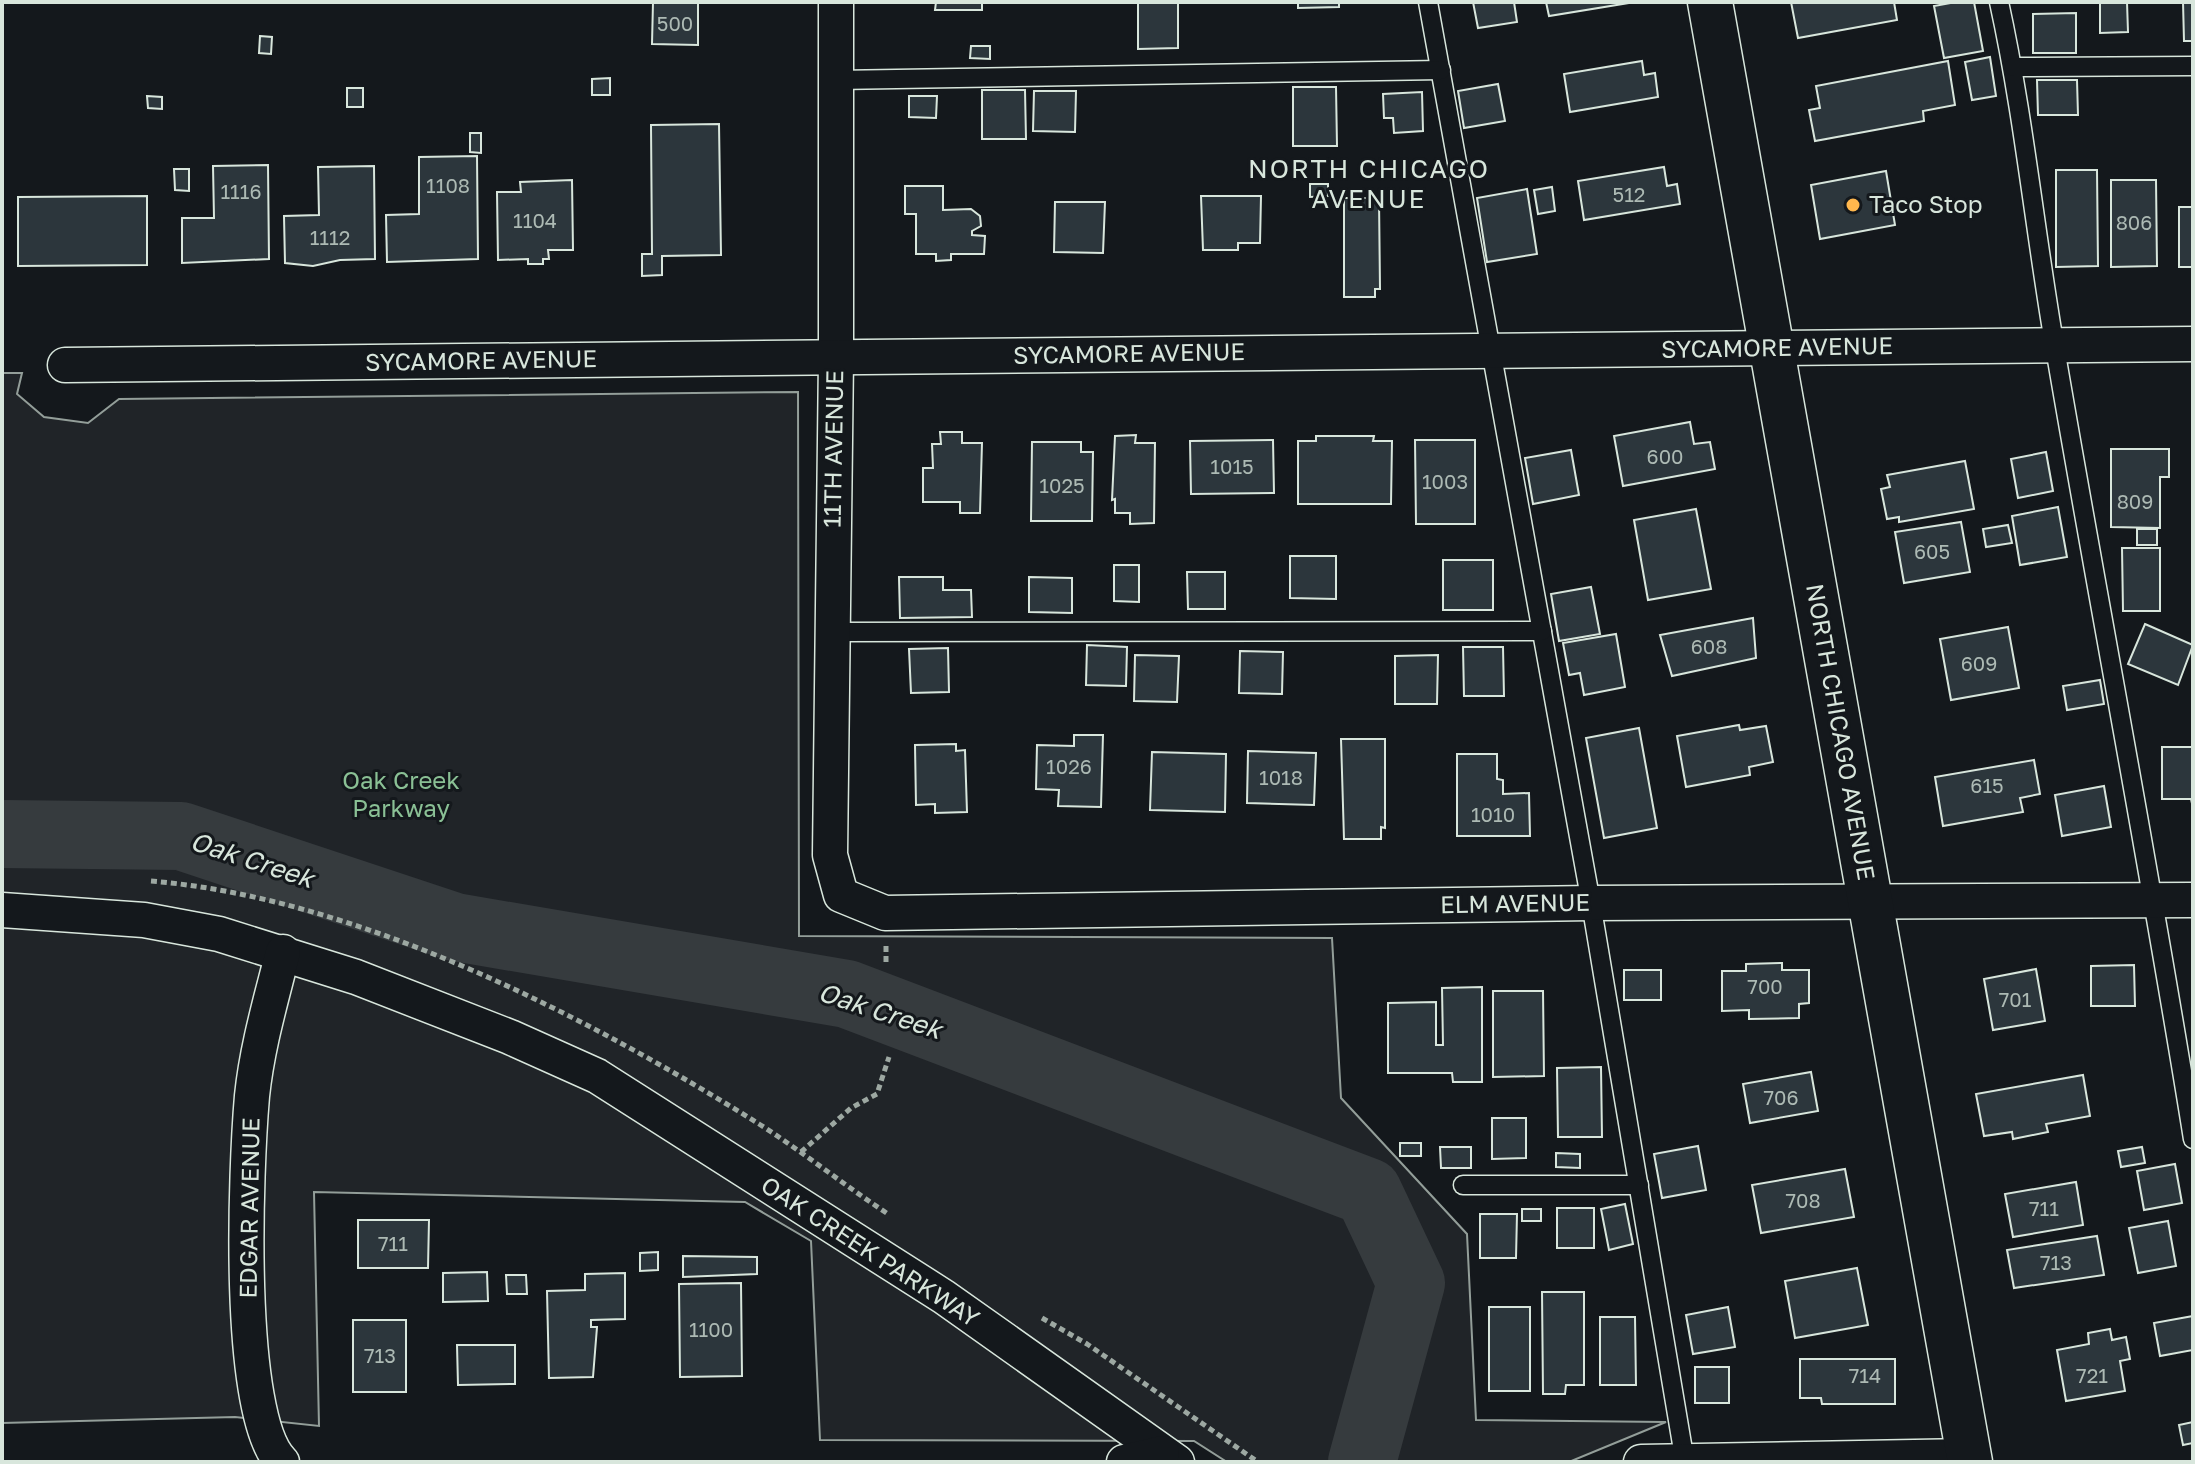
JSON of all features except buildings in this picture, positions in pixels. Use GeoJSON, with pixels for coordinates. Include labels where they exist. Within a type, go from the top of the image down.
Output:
{"type":"FeatureCollection","features":[{"type":"Feature","properties":{"kind":"main road","name":"NORTH CHICAGO AVENUE"},"geometry":{"type":"LineString","coordinates":[[1710,2],[1769,348],[1872,904],[1969,1459]]}},
{"type":"Feature","properties":{"kind":"street","name":"11TH AVENUE"},"geometry":{"type":"LineString","coordinates":[[836,2],[836,357],[830,855],[841,895]]}},
{"type":"Feature","properties":{"kind":"street","name":"SYCAMORE AVENUE"},"geometry":{"type":"LineString","coordinates":[[65,365],[2193,344]]}},
{"type":"Feature","properties":{"kind":"street","name":"ELM AVENUE"},"geometry":{"type":"LineString","coordinates":[[841,895],[885,913],[1591,903],[1872,904],[2193,900]]}},
{"type":"Feature","properties":{"kind":"street","name":"OAK CREEK PARKWAY"},"geometry":{"type":"LineString","coordinates":[[2,910],[144,920],[219,934],[283,952],[510,1037],[597,1076],[944,1297],[1170,1457]]}},
{"type":"Feature","properties":{"kind":"street","name":"EDGAR AVENUE"},"geometry":{"type":"LineString","coordinates":[[281,1462],[268,1445],[258,1403],[247,1290],[246,1190],[253,1094],[262,1035],[283,952]]}},
{"type":"Feature","properties":{"kind":"street"},"geometry":{"type":"LineString","coordinates":[[1124,1462],[1170,1457]]}},
{"type":"Feature","properties":{"kind":"street"},"geometry":{"type":"LineString","coordinates":[[1641,1462],[1969,1459]]}},
{"type":"Feature","properties":{"kind":"lane"},"geometry":{"type":"LineString","coordinates":[[1428,2],[1591,903],[1685,1460]]}},
{"type":"Feature","properties":{"kind":"lane"},"geometry":{"type":"LineString","coordinates":[[1999,2],[2014,67],[2054,345],[2155,901],[2193,1139]]}},
{"type":"Feature","properties":{"kind":"lane"},"geometry":{"type":"LineString","coordinates":[[2014,67],[2193,66]]}},
{"type":"Feature","properties":{"kind":"lane"},"geometry":{"type":"LineString","coordinates":[[836,80],[1441,70]]}},
{"type":"Feature","properties":{"kind":"lane"},"geometry":{"type":"LineString","coordinates":[[831,632],[1542,631]]}},
{"type":"Feature","properties":{"kind":"lane"},"geometry":{"type":"LineString","coordinates":[[1463,1185],[1639,1185]]}},
{"type":"Feature","properties":{"kind":"path"},"geometry":{"type":"LineString","coordinates":[[801,1152],[851,1108],[877,1094],[889,1057]]}},
{"type":"Feature","properties":{"kind":"green space","name":"Oak Creek Parkway"},"geometry":{"type":"Polygon","coordinates":[[[2,373],[22,373],[17,394],[44,417],[88,423],[119,399],[798,392],[799,936],[1332,938],[1341,1098],[1467,1234],[1476,1420],[1666,1422],[1569,1462],[1227,1462],[1194,1441],[820,1440],[811,1241],[745,1202],[314,1192],[319,1426],[235,1417],[2,1423],[2,373]]]}},
{"type":"Feature","properties":{"kind":"waterway","name":"Oak Creek"},"geometry":{"type":"LineString","coordinates":[[2,834],[181,836],[455,927],[847,994],[1368,1192],[1411,1283],[1362,1462]]}},
{"type":"Feature","properties":{"kind":"place","name":"Taco Stop"},"geometry":{"type":"Point","coordinates":[1853,205]}},
{"type":"Feature","properties":{"kind":"district","name":"NORTH CHICAGO AVENUE"},"geometry":{"type":"Point","coordinates":[1369,184]}}]}
